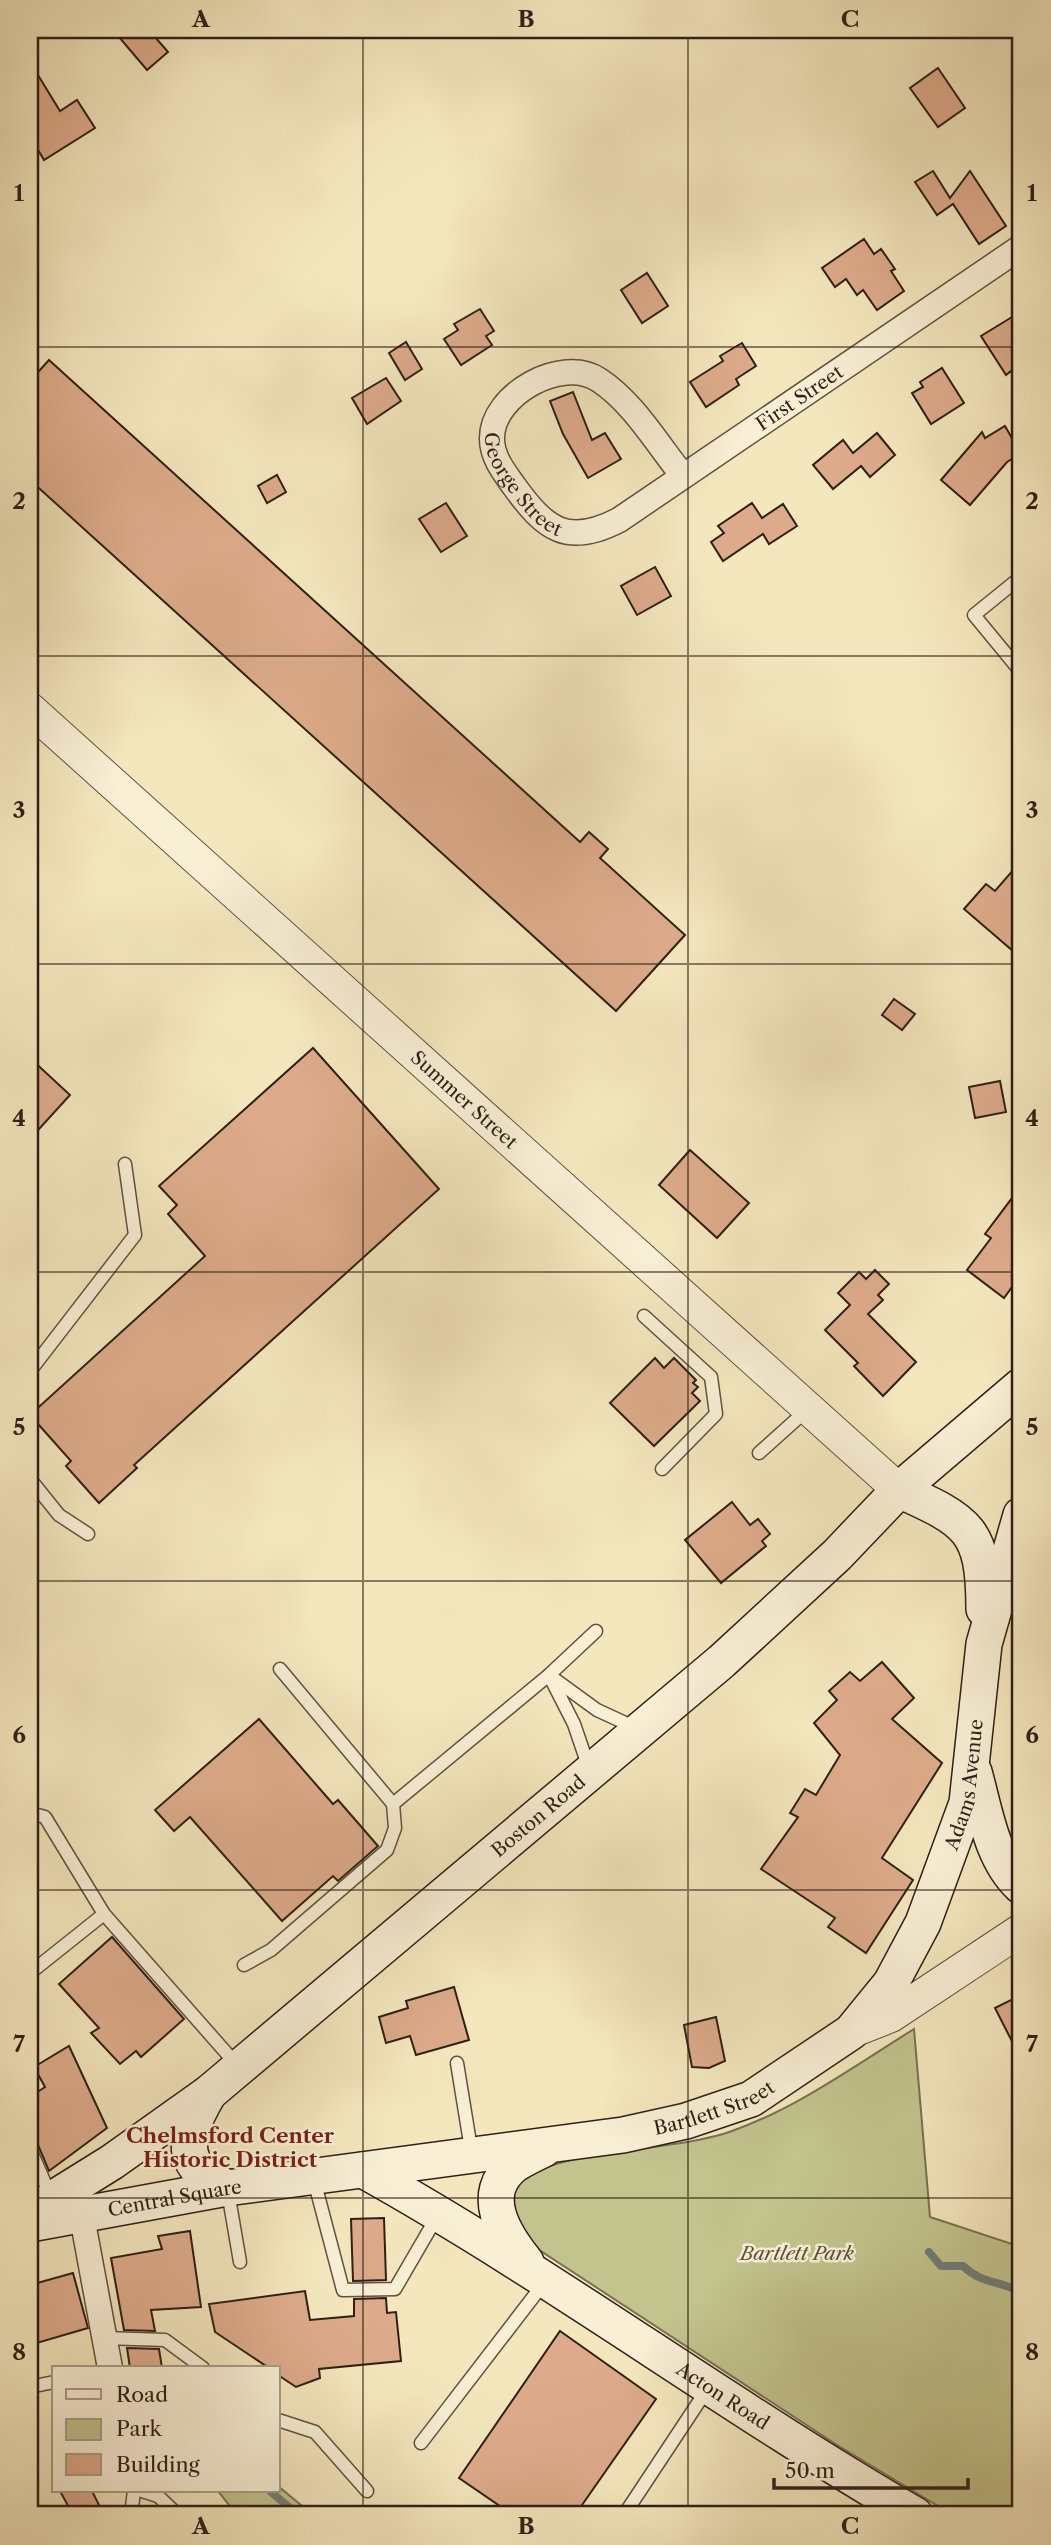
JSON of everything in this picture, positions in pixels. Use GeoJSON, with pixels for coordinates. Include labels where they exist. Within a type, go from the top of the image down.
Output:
{"type":"FeatureCollection","features":[{"type":"Feature","properties":{"kind":"main road","name":"Boston Road"},"geometry":{"type":"LineString","coordinates":[[37,2212],[209,2093],[518,1830],[722,1661],[837,1555],[899,1490],[1021,1386]]}},
{"type":"Feature","properties":{"kind":"main road"},"geometry":{"type":"LineString","coordinates":[[899,1490],[946,1511],[963,1525],[976,1543],[984,1569],[984,1644]]}},
{"type":"Feature","properties":{"kind":"main road","name":"Adams Avenue"},"geometry":{"type":"LineString","coordinates":[[851,2032],[891,1983],[923,1923],[967,1803],[984,1644],[1021,1515]]}},
{"type":"Feature","properties":{"kind":"main road"},"geometry":{"type":"LineString","coordinates":[[837,1555],[896,1522],[963,1525]]}},
{"type":"Feature","properties":{"kind":"main road"},"geometry":{"type":"LineString","coordinates":[[972,1766],[992,1838],[1007,1873],[1021,1886]]}},
{"type":"Feature","properties":{"kind":"main road","name":"Bartlett Street"},"geometry":{"type":"LineString","coordinates":[[363,2170],[623,2135],[686,2121],[751,2099],[851,2032]]}},
{"type":"Feature","properties":{"kind":"main road"},"geometry":{"type":"LineString","coordinates":[[209,2093],[194,2117],[190,2139],[192,2159],[200,2171],[227,2188]]}},
{"type":"Feature","properties":{"kind":"main road","name":"Acton Road"},"geometry":{"type":"LineString","coordinates":[[540,2276],[505,2236],[500,2225],[497,2197],[506,2174],[515,2165],[555,2143]]}},
{"type":"Feature","properties":{"kind":"main road","name":"Acton Road"},"geometry":{"type":"LineString","coordinates":[[363,2170],[540,2276],[708,2388],[915,2515]]}},
{"type":"Feature","properties":{"kind":"main road","name":"Central Square"},"geometry":{"type":"LineString","coordinates":[[37,2212],[82,2217],[227,2188],[363,2170]]}},
{"type":"Feature","properties":{"kind":"street","name":"First Street"},"geometry":{"type":"LineString","coordinates":[[570,533],[584,534],[605,527],[1021,247]]}},
{"type":"Feature","properties":{"kind":"street","name":"George Street"},"geometry":{"type":"LineString","coordinates":[[570,533],[556,530],[535,515],[497,462],[491,442],[496,418],[508,402],[541,377],[559,372],[581,372],[597,378],[616,393],[683,476]]}},
{"type":"Feature","properties":{"kind":"street","name":"Summer Street"},"geometry":{"type":"LineString","coordinates":[[30,709],[899,1490]]}},
{"type":"Feature","properties":{"kind":"street","name":"Bartlett Street"},"geometry":{"type":"LineString","coordinates":[[851,2032],[891,2016],[1021,1930]]}},
{"type":"Feature","properties":{"kind":"street"},"geometry":{"type":"LineString","coordinates":[[82,2217],[110,2366]]}},
{"type":"Feature","properties":{"kind":"lane"},"geometry":{"type":"LineString","coordinates":[[1021,577],[974,615],[1021,672]]}},
{"type":"Feature","properties":{"kind":"lane"},"geometry":{"type":"LineString","coordinates":[[30,1371],[135,1235],[125,1164]]}},
{"type":"Feature","properties":{"kind":"lane"},"geometry":{"type":"LineString","coordinates":[[643,1316],[711,1377],[716,1414],[662,1469]]}},
{"type":"Feature","properties":{"kind":"lane"},"geometry":{"type":"LineString","coordinates":[[759,1453],[809,1409]]}},
{"type":"Feature","properties":{"kind":"lane"},"geometry":{"type":"LineString","coordinates":[[30,1479],[60,1515],[88,1534]]}},
{"type":"Feature","properties":{"kind":"lane"},"geometry":{"type":"LineString","coordinates":[[393,1804],[550,1675],[596,1631]]}},
{"type":"Feature","properties":{"kind":"lane"},"geometry":{"type":"LineString","coordinates":[[244,1965],[271,1950],[387,1850],[395,1828],[393,1804],[280,1669]]}},
{"type":"Feature","properties":{"kind":"lane"},"geometry":{"type":"LineString","coordinates":[[550,1675],[597,1710],[639,1730]]}},
{"type":"Feature","properties":{"kind":"lane"},"geometry":{"type":"LineString","coordinates":[[550,1675],[574,1724],[590,1773]]}},
{"type":"Feature","properties":{"kind":"lane"},"geometry":{"type":"LineString","coordinates":[[30,1813],[45,1817],[104,1914],[239,2067]]}},
{"type":"Feature","properties":{"kind":"lane"},"geometry":{"type":"LineString","coordinates":[[30,1973],[104,1914]]}},
{"type":"Feature","properties":{"kind":"lane"},"geometry":{"type":"LineString","coordinates":[[457,2063],[472,2155]]}},
{"type":"Feature","properties":{"kind":"lane"},"geometry":{"type":"LineString","coordinates":[[30,2149],[37,2212]]}},
{"type":"Feature","properties":{"kind":"lane"},"geometry":{"type":"LineString","coordinates":[[313,2177],[343,2291],[395,2289],[439,2214]]}},
{"type":"Feature","properties":{"kind":"lane"},"geometry":{"type":"LineString","coordinates":[[227,2188],[240,2262]]}},
{"type":"Feature","properties":{"kind":"lane"},"geometry":{"type":"LineString","coordinates":[[421,2443],[540,2276]]}},
{"type":"Feature","properties":{"kind":"lane"},"geometry":{"type":"LineString","coordinates":[[104,2338],[165,2340],[200,2366]]}},
{"type":"Feature","properties":{"kind":"lane"},"geometry":{"type":"LineString","coordinates":[[30,2387],[52,2382]]}},
{"type":"Feature","properties":{"kind":"lane"},"geometry":{"type":"LineString","coordinates":[[624,2515],[708,2388]]}},
{"type":"Feature","properties":{"kind":"lane"},"geometry":{"type":"LineString","coordinates":[[280,2421],[315,2432],[367,2491]]}},
{"type":"Feature","properties":{"kind":"lane"},"geometry":{"type":"LineString","coordinates":[[131,2515],[134,2492]]}},
{"type":"Feature","properties":{"kind":"lane"},"geometry":{"type":"LineString","coordinates":[[145,2492],[158,2496],[178,2515]]}},
{"type":"Feature","properties":{"kind":"green space","name":"Bartlett Park"},"geometry":{"type":"Polygon","coordinates":[[[914,2029],[930,2217],[1021,2247],[1021,2515],[953,2515],[837,2445],[524,2240],[512,2201],[515,2187],[520,2181],[539,2170],[591,2156],[708,2138],[756,2121],[803,2098],[914,2029]]]}},
{"type":"Feature","properties":{"kind":"green space"},"geometry":{"type":"Polygon","coordinates":[[[280,2488],[313,2515],[237,2515],[219,2492],[280,2492],[280,2488]]]}},
{"type":"Feature","properties":{"kind":"building"},"geometry":{"type":"Polygon","coordinates":[[[113,30],[149,30],[168,52],[147,70],[113,30]]]}},
{"type":"Feature","properties":{"kind":"building"},"geometry":{"type":"Polygon","coordinates":[[[30,62],[60,111],[77,100],[95,128],[44,160],[30,136],[30,62]]]}},
{"type":"Feature","properties":{"kind":"building"},"geometry":{"type":"Polygon","coordinates":[[[938,68],[965,108],[938,127],[910,88],[938,68]]]}},
{"type":"Feature","properties":{"kind":"building"},"geometry":{"type":"Polygon","coordinates":[[[933,171],[950,198],[970,171],[1006,226],[979,244],[953,204],[937,215],[915,182],[933,171]]]}},
{"type":"Feature","properties":{"kind":"building"},"geometry":{"type":"Polygon","coordinates":[[[864,239],[874,254],[881,249],[895,269],[891,271],[904,291],[877,310],[863,290],[857,295],[846,279],[835,287],[822,268],[864,239]]]}},
{"type":"Feature","properties":{"kind":"building"},"geometry":{"type":"Polygon","coordinates":[[[647,273],[668,306],[642,323],[621,290],[647,273]]]}},
{"type":"Feature","properties":{"kind":"building"},"geometry":{"type":"Polygon","coordinates":[[[480,309],[494,331],[486,336],[492,345],[461,365],[444,339],[458,330],[454,324],[480,309]]]}},
{"type":"Feature","properties":{"kind":"building"},"geometry":{"type":"Polygon","coordinates":[[[1012,317],[1021,331],[1021,363],[1006,375],[981,336],[1012,317]]]}},
{"type":"Feature","properties":{"kind":"building"},"geometry":{"type":"Polygon","coordinates":[[[406,342],[422,369],[405,380],[389,353],[406,342]]]}},
{"type":"Feature","properties":{"kind":"building"},"geometry":{"type":"Polygon","coordinates":[[[742,343],[756,366],[736,379],[739,385],[706,407],[690,382],[723,361],[720,356],[742,343]]]}},
{"type":"Feature","properties":{"kind":"building"},"geometry":{"type":"Polygon","coordinates":[[[49,360],[580,842],[589,832],[608,849],[600,858],[685,935],[616,1011],[30,480],[30,381],[49,360]]]}},
{"type":"Feature","properties":{"kind":"building"},"geometry":{"type":"Polygon","coordinates":[[[942,368],[964,403],[931,424],[912,393],[923,387],[920,382],[942,368]]]}},
{"type":"Feature","properties":{"kind":"building"},"geometry":{"type":"Polygon","coordinates":[[[386,378],[401,401],[367,424],[352,398],[386,378]]]}},
{"type":"Feature","properties":{"kind":"building"},"geometry":{"type":"Polygon","coordinates":[[[573,392],[592,440],[605,433],[621,459],[588,478],[563,434],[550,401],[573,392]]]}},
{"type":"Feature","properties":{"kind":"building"},"geometry":{"type":"Polygon","coordinates":[[[1005,426],[1021,454],[1007,462],[970,505],[941,480],[982,432],[985,438],[1005,426]]]}},
{"type":"Feature","properties":{"kind":"building"},"geometry":{"type":"Polygon","coordinates":[[[877,433],[895,455],[870,477],[861,466],[833,489],[813,465],[843,440],[853,453],[877,433]]]}},
{"type":"Feature","properties":{"kind":"building"},"geometry":{"type":"Polygon","coordinates":[[[277,475],[286,492],[267,503],[258,486],[277,475]]]}},
{"type":"Feature","properties":{"kind":"building"},"geometry":{"type":"Polygon","coordinates":[[[446,503],[467,536],[441,552],[419,519],[446,503]]]}},
{"type":"Feature","properties":{"kind":"building"},"geometry":{"type":"Polygon","coordinates":[[[752,503],[762,518],[783,504],[797,526],[769,544],[763,534],[723,561],[711,542],[724,533],[718,526],[752,503]]]}},
{"type":"Feature","properties":{"kind":"building"},"geometry":{"type":"Polygon","coordinates":[[[655,567],[671,596],[637,615],[621,586],[655,567]]]}},
{"type":"Feature","properties":{"kind":"building"},"geometry":{"type":"Polygon","coordinates":[[[1021,861],[1021,958],[964,909],[986,884],[995,891],[1021,861]]]}},
{"type":"Feature","properties":{"kind":"building"},"geometry":{"type":"Polygon","coordinates":[[[894,999],[915,1014],[902,1030],[882,1015],[894,999]]]}},
{"type":"Feature","properties":{"kind":"building"},"geometry":{"type":"Polygon","coordinates":[[[313,1048],[439,1189],[134,1465],[137,1468],[99,1503],[66,1466],[71,1461],[30,1415],[205,1256],[168,1214],[177,1205],[159,1186],[313,1048]]]}},
{"type":"Feature","properties":{"kind":"building"},"geometry":{"type":"Polygon","coordinates":[[[30,1058],[70,1095],[30,1139],[30,1058]]]}},
{"type":"Feature","properties":{"kind":"building"},"geometry":{"type":"Polygon","coordinates":[[[1000,1081],[1006,1112],[975,1118],[969,1087],[1000,1081]]]}},
{"type":"Feature","properties":{"kind":"building"},"geometry":{"type":"Polygon","coordinates":[[[690,1150],[749,1203],[717,1238],[659,1185],[690,1150]]]}},
{"type":"Feature","properties":{"kind":"building"},"geometry":{"type":"Polygon","coordinates":[[[1021,1186],[1021,1240],[1013,1251],[1021,1258],[1021,1264],[1012,1276],[1017,1280],[1004,1298],[967,1270],[991,1238],[985,1234],[1021,1186]]]}},
{"type":"Feature","properties":{"kind":"building"},"geometry":{"type":"Polygon","coordinates":[[[875,1270],[889,1284],[878,1295],[883,1300],[868,1314],[916,1362],[883,1396],[854,1366],[858,1363],[825,1330],[850,1305],[838,1293],[859,1272],[866,1279],[875,1270]]]}},
{"type":"Feature","properties":{"kind":"building"},"geometry":{"type":"Polygon","coordinates":[[[655,1358],[664,1368],[674,1358],[696,1380],[693,1383],[698,1387],[692,1393],[700,1401],[654,1446],[610,1403],[655,1358]]]}},
{"type":"Feature","properties":{"kind":"building"},"geometry":{"type":"Polygon","coordinates":[[[732,1502],[750,1525],[758,1519],[770,1534],[762,1541],[766,1546],[721,1583],[685,1540],[732,1502]]]}},
{"type":"Feature","properties":{"kind":"building"},"geometry":{"type":"Polygon","coordinates":[[[882,1662],[914,1698],[892,1719],[942,1763],[882,1858],[913,1880],[866,1953],[828,1927],[835,1918],[761,1869],[798,1817],[790,1813],[805,1789],[816,1795],[840,1755],[814,1723],[837,1700],[829,1691],[850,1672],[860,1681],[882,1662]]]}},
{"type":"Feature","properties":{"kind":"building"},"geometry":{"type":"Polygon","coordinates":[[[259,1719],[333,1804],[338,1800],[378,1846],[338,1881],[333,1876],[282,1921],[190,1817],[174,1831],[155,1810],[259,1719]]]}},
{"type":"Feature","properties":{"kind":"building"},"geometry":{"type":"Polygon","coordinates":[[[112,1937],[184,2019],[141,2057],[136,2051],[120,2064],[91,2033],[99,2028],[59,1984],[112,1937]]]}},
{"type":"Feature","properties":{"kind":"building"},"geometry":{"type":"Polygon","coordinates":[[[454,1987],[469,2040],[416,2055],[410,2036],[386,2043],[379,2017],[408,2008],[406,2001],[454,1987]]]}},
{"type":"Feature","properties":{"kind":"building"},"geometry":{"type":"Polygon","coordinates":[[[1021,1995],[1021,2059],[995,2008],[1021,1995]]]}},
{"type":"Feature","properties":{"kind":"building"},"geometry":{"type":"Polygon","coordinates":[[[716,2017],[725,2061],[709,2068],[692,2067],[684,2025],[716,2017]]]}},
{"type":"Feature","properties":{"kind":"building"},"geometry":{"type":"Polygon","coordinates":[[[69,2046],[107,2128],[49,2171],[38,2145],[30,2140],[30,2097],[45,2087],[34,2067],[69,2046]]]}},
{"type":"Feature","properties":{"kind":"building"},"geometry":{"type":"Polygon","coordinates":[[[384,2218],[386,2280],[353,2281],[351,2219],[384,2218]]]}},
{"type":"Feature","properties":{"kind":"building"},"geometry":{"type":"Polygon","coordinates":[[[190,2231],[201,2307],[151,2310],[155,2331],[124,2330],[111,2258],[162,2249],[158,2236],[190,2231]]]}},
{"type":"Feature","properties":{"kind":"building"},"geometry":{"type":"Polygon","coordinates":[[[73,2273],[88,2328],[30,2345],[30,2285],[73,2273]]]}},
{"type":"Feature","properties":{"kind":"building"},"geometry":{"type":"Polygon","coordinates":[[[305,2291],[310,2320],[354,2316],[354,2299],[386,2298],[387,2313],[396,2312],[401,2361],[319,2369],[320,2378],[296,2387],[280,2376],[280,2366],[266,2366],[215,2332],[209,2304],[305,2291]]]}},
{"type":"Feature","properties":{"kind":"building"},"geometry":{"type":"Polygon","coordinates":[[[560,2331],[656,2399],[575,2515],[513,2515],[459,2478],[560,2331]]]}},
{"type":"Feature","properties":{"kind":"building"},"geometry":{"type":"Polygon","coordinates":[[[127,2348],[159,2349],[162,2366],[130,2366],[127,2348]]]}},
{"type":"Feature","properties":{"kind":"building"},"geometry":{"type":"Polygon","coordinates":[[[61,2492],[92,2492],[104,2515],[73,2515],[61,2492]]]}},
{"type":"Feature","properties":{"kind":"waterway"},"geometry":{"type":"LineString","coordinates":[[30,1600],[30,1658]]}},
{"type":"Feature","properties":{"kind":"waterway"},"geometry":{"type":"LineString","coordinates":[[929,2252],[941,2266],[963,2266],[977,2276],[1021,2292]]}},
{"type":"Feature","properties":{"kind":"waterway"},"geometry":{"type":"LineString","coordinates":[[271,2492],[298,2515]]}},
{"type":"Feature","properties":{"kind":"district","name":"Chelmsford Center Historic District"},"geometry":{"type":"Point","coordinates":[230,2148]}}]}
